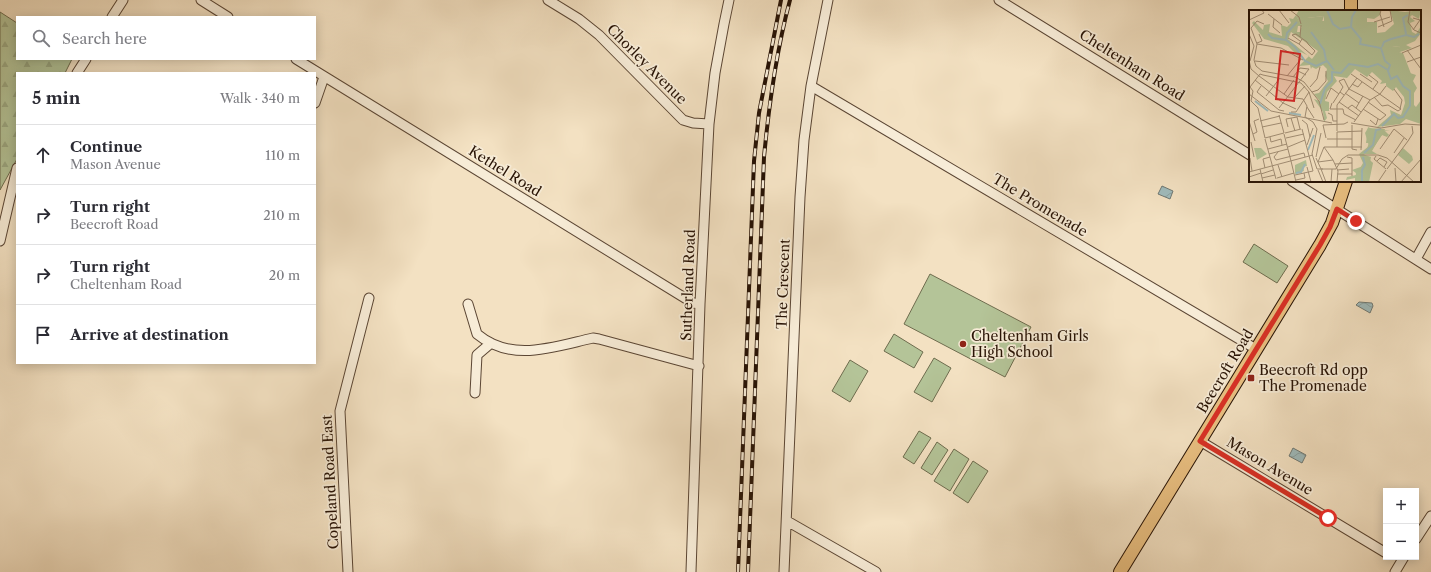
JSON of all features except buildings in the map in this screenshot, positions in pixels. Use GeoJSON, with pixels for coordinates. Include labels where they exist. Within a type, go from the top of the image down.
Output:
{"type":"FeatureCollection","features":[{"type":"Feature","properties":{"kind":"main road","name":"Beecroft Road"},"geometry":{"type":"LineString","coordinates":[[1120,572],[1320,245],[1330,227],[1346,182]]}},
{"type":"Feature","properties":{"kind":"street"},"geometry":{"type":"LineString","coordinates":[[113,16],[122,0]]}},
{"type":"Feature","properties":{"kind":"street"},"geometry":{"type":"LineString","coordinates":[[201,0],[226,16]]}},
{"type":"Feature","properties":{"kind":"street","name":"Chorley Avenue"},"geometry":{"type":"LineString","coordinates":[[548,0],[579,19],[600,35],[683,120],[693,123],[709,124]]}},
{"type":"Feature","properties":{"kind":"street","name":"Sutherland Road"},"geometry":{"type":"LineString","coordinates":[[691,572],[700,304],[709,124],[715,73],[730,0]]}},
{"type":"Feature","properties":{"kind":"street","name":"The Crescent"},"geometry":{"type":"LineString","coordinates":[[784,572],[800,197],[804,140],[811,86],[828,0]]}},
{"type":"Feature","properties":{"kind":"street","name":"Cheltenham Road"},"geometry":{"type":"LineString","coordinates":[[999,0],[1249,154]]}},
{"type":"Feature","properties":{"kind":"street"},"geometry":{"type":"LineString","coordinates":[[78,72],[85,60]]}},
{"type":"Feature","properties":{"kind":"street","name":"Kethel Road"},"geometry":{"type":"LineString","coordinates":[[298,60],[694,303],[700,304]]}},
{"type":"Feature","properties":{"kind":"street"},"geometry":{"type":"LineString","coordinates":[[316,100],[324,76]]}},
{"type":"Feature","properties":{"kind":"street","name":"The Promenade"},"geometry":{"type":"LineString","coordinates":[[811,86],[1256,349]]}},
{"type":"Feature","properties":{"kind":"street"},"geometry":{"type":"LineString","coordinates":[[0,242],[16,172]]}},
{"type":"Feature","properties":{"kind":"street"},"geometry":{"type":"LineString","coordinates":[[1294,182],[1431,268]]}},
{"type":"Feature","properties":{"kind":"street"},"geometry":{"type":"LineString","coordinates":[[1416,259],[1431,232]]}},
{"type":"Feature","properties":{"kind":"street","name":"Copeland Road East"},"geometry":{"type":"LineString","coordinates":[[348,572],[340,411],[369,298]]}},
{"type":"Feature","properties":{"kind":"street"},"geometry":{"type":"LineString","coordinates":[[468,304],[475,332],[479,336],[505,350],[539,350],[593,338],[699,366]]}},
{"type":"Feature","properties":{"kind":"street"},"geometry":{"type":"LineString","coordinates":[[475,393],[477,355],[491,343]]}},
{"type":"Feature","properties":{"kind":"street","name":"Mason Avenue"},"geometry":{"type":"LineString","coordinates":[[1200,441],[1383,551]]}},
{"type":"Feature","properties":{"kind":"street"},"geometry":{"type":"LineString","coordinates":[[1419,534],[1431,516]]}},
{"type":"Feature","properties":{"kind":"street"},"geometry":{"type":"LineString","coordinates":[[787,521],[876,572]]}},
{"type":"Feature","properties":{"kind":"street"},"geometry":{"type":"LineString","coordinates":[[1395,572],[1399,560]]}},
{"type":"Feature","properties":{"kind":"green space"},"geometry":{"type":"Polygon","coordinates":[[[0,12],[16,22],[16,60],[72,60],[66,72],[16,72],[16,161],[0,190],[0,12]]]}},
{"type":"Feature","properties":{"kind":"green space"},"geometry":{"type":"Polygon","coordinates":[[[1254,244],[1288,266],[1277,283],[1243,262],[1254,244]]]}},
{"type":"Feature","properties":{"kind":"green space"},"geometry":{"type":"Polygon","coordinates":[[[930,274],[1031,327],[1005,377],[904,324],[930,274]]]}},
{"type":"Feature","properties":{"kind":"green space"},"geometry":{"type":"Polygon","coordinates":[[[894,334],[923,352],[914,368],[884,351],[894,334]]]}},
{"type":"Feature","properties":{"kind":"green space"},"geometry":{"type":"Polygon","coordinates":[[[934,358],[951,368],[932,402],[914,392],[934,358]]]}},
{"type":"Feature","properties":{"kind":"green space"},"geometry":{"type":"Polygon","coordinates":[[[850,360],[868,371],[850,402],[832,391],[850,360]]]}},
{"type":"Feature","properties":{"kind":"green space"},"geometry":{"type":"Polygon","coordinates":[[[919,431],[931,438],[914,464],[903,457],[919,431]]]}},
{"type":"Feature","properties":{"kind":"green space"},"geometry":{"type":"Polygon","coordinates":[[[937,442],[948,450],[932,475],[921,468],[937,442]]]}},
{"type":"Feature","properties":{"kind":"green space"},"geometry":{"type":"Polygon","coordinates":[[[954,449],[969,459],[950,491],[934,481],[954,449]]]}},
{"type":"Feature","properties":{"kind":"green space"},"geometry":{"type":"Polygon","coordinates":[[[973,461],[988,471],[968,503],[953,493],[973,461]]]}},
{"type":"Feature","properties":{"kind":"water"},"geometry":{"type":"Polygon","coordinates":[[[1162,186],[1173,191],[1170,199],[1158,194],[1162,186]]]}},
{"type":"Feature","properties":{"kind":"water"},"geometry":{"type":"Polygon","coordinates":[[[1359,302],[1372,303],[1373,306],[1370,313],[1356,305],[1359,302]]]}},
{"type":"Feature","properties":{"kind":"water"},"geometry":{"type":"Polygon","coordinates":[[[1293,448],[1306,455],[1302,463],[1289,456],[1293,448]]]}},
{"type":"Feature","properties":{"kind":"railway"},"geometry":{"type":"LineString","coordinates":[[738,572],[754,161],[759,113],[781,0]]}},
{"type":"Feature","properties":{"kind":"railway"},"geometry":{"type":"LineString","coordinates":[[748,572],[764,157],[774,78],[790,0]]}},
{"type":"Feature","properties":{"kind":"place","name":"Cheltenham Girls High School"},"geometry":{"type":"Point","coordinates":[963,344]}},
{"type":"Feature","properties":{"kind":"place","name":"Beecroft Rd opp The Promenade"},"geometry":{"type":"Point","coordinates":[1251,378]}},
{"type":"Feature","properties":{"kind":"route"},"geometry":{"type":"LineString","coordinates":[[1328,518],[1200,441],[1320,245],[1330,227],[1337,209],[1356,221]]}}]}
